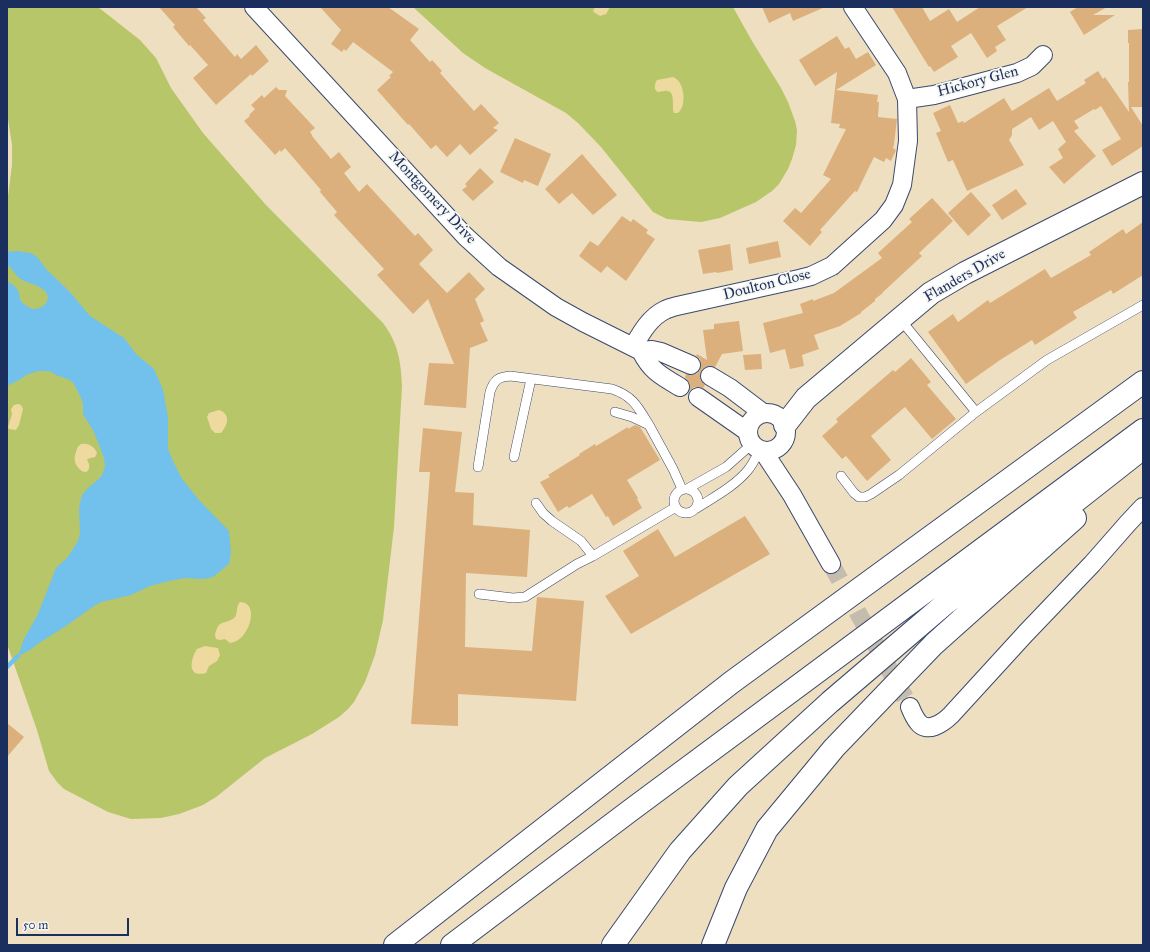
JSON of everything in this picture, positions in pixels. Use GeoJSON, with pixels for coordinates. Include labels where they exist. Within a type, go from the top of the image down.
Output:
{"type":"FeatureCollection","features":[{"type":"Feature","properties":{"kind":"main road","name":"Flanders Drive"},"geometry":{"type":"LineString","coordinates":[[774,418],[806,398],[931,293],[965,273],[1143,182]]}},
{"type":"Feature","properties":{"kind":"main road"},"geometry":{"type":"LineString","coordinates":[[395,945],[732,682],[1143,382]]}},
{"type":"Feature","properties":{"kind":"main road"},"geometry":{"type":"LineString","coordinates":[[452,945],[631,810],[1143,430]]}},
{"type":"Feature","properties":{"kind":"main road"},"geometry":{"type":"LineString","coordinates":[[613,945],[680,851],[738,786],[830,702],[946,603],[1143,448]]}},
{"type":"Feature","properties":{"kind":"main road"},"geometry":{"type":"LineString","coordinates":[[713,945],[736,888],[767,829],[834,748],[934,644],[1143,457]]}},
{"type":"Feature","properties":{"kind":"main road"},"geometry":{"type":"LineString","coordinates":[[379,945],[420,925]]}},
{"type":"Feature","properties":{"kind":"street","name":"Montgomery Drive"},"geometry":{"type":"LineString","coordinates":[[254,7],[465,236],[499,267],[556,307],[583,322],[637,349],[661,352],[691,366]]}},
{"type":"Feature","properties":{"kind":"street","name":"Doulton Close"},"geometry":{"type":"LineString","coordinates":[[637,349],[642,332],[652,319],[665,309],[811,276],[832,266],[883,220],[894,204],[902,185],[908,141],[907,99],[897,73],[853,7]]}},
{"type":"Feature","properties":{"kind":"street","name":"Hickory Glen"},"geometry":{"type":"LineString","coordinates":[[907,99],[934,94],[1017,73],[1032,66],[1043,55]]}},
{"type":"Feature","properties":{"kind":"street"},"geometry":{"type":"LineString","coordinates":[[637,349],[656,373],[680,387]]}},
{"type":"Feature","properties":{"kind":"street"},"geometry":{"type":"LineString","coordinates":[[698,397],[760,445],[782,444],[786,435],[774,418],[710,376]]}},
{"type":"Feature","properties":{"kind":"street"},"geometry":{"type":"LineString","coordinates":[[774,418],[757,415],[749,425],[792,495],[831,564]]}},
{"type":"Feature","properties":{"kind":"street"},"geometry":{"type":"LineString","coordinates":[[910,707],[918,723],[924,727],[930,728],[944,722],[951,716],[1143,507]]}},
{"type":"Feature","properties":{"kind":"lane"},"geometry":{"type":"LineString","coordinates":[[841,476],[859,497],[865,497],[871,494],[899,475],[976,412],[1048,360],[1143,305]]}},
{"type":"Feature","properties":{"kind":"lane"},"geometry":{"type":"LineString","coordinates":[[900,319],[976,412]]}},
{"type":"Feature","properties":{"kind":"lane"},"geometry":{"type":"LineString","coordinates":[[478,467],[490,392],[495,381],[510,376],[612,389],[622,392],[639,408],[685,489],[693,491],[697,496],[699,502],[697,508]]}},
{"type":"Feature","properties":{"kind":"lane"},"geometry":{"type":"LineString","coordinates":[[514,457],[531,379]]}},
{"type":"Feature","properties":{"kind":"lane"},"geometry":{"type":"LineString","coordinates":[[615,412],[632,417],[649,425]]}},
{"type":"Feature","properties":{"kind":"lane"},"geometry":{"type":"LineString","coordinates":[[760,445],[748,469],[742,476],[716,496],[692,512],[686,514],[680,512],[676,507],[674,500],[676,494],[726,467],[760,445]]}},
{"type":"Feature","properties":{"kind":"lane"},"geometry":{"type":"LineString","coordinates":[[536,503],[543,513],[552,521],[581,541],[592,556]]}},
{"type":"Feature","properties":{"kind":"lane"},"geometry":{"type":"LineString","coordinates":[[479,594],[513,598],[525,597],[577,564],[676,507]]}},
{"type":"Feature","properties":{"kind":"green space"},"geometry":{"type":"Polygon","coordinates":[[[7,7],[98,7],[140,40],[156,58],[171,88],[203,133],[266,205],[383,323],[392,338],[400,360],[402,386],[394,527],[383,620],[375,655],[365,682],[354,702],[339,717],[312,734],[265,758],[216,797],[203,805],[179,814],[161,818],[131,819],[108,812],[64,789],[57,782],[49,771],[37,730],[7,644],[7,204],[12,165],[12,145],[7,113],[7,7]]]}},
{"type":"Feature","properties":{"kind":"green space"},"geometry":{"type":"Polygon","coordinates":[[[413,7],[733,7],[781,88],[795,121],[797,130],[796,145],[788,169],[779,184],[772,191],[756,202],[720,218],[701,222],[667,219],[653,212],[601,147],[578,123],[566,113],[485,68],[463,53],[413,7]]]}},
{"type":"Feature","properties":{"kind":"sand"},"geometry":{"type":"Polygon","coordinates":[[[595,7],[609,7],[609,9],[606,14],[600,16],[593,11],[595,7]]]}},
{"type":"Feature","properties":{"kind":"sand"},"geometry":{"type":"Polygon","coordinates":[[[673,77],[680,83],[684,100],[681,110],[678,113],[674,113],[671,93],[668,91],[658,92],[655,88],[657,80],[673,77]]]}},
{"type":"Feature","properties":{"kind":"sand"},"geometry":{"type":"Polygon","coordinates":[[[14,405],[21,405],[23,409],[19,425],[16,430],[9,429],[8,427],[12,414],[11,409],[14,405]]]}},
{"type":"Feature","properties":{"kind":"sand"},"geometry":{"type":"Polygon","coordinates":[[[219,410],[227,417],[227,423],[221,433],[215,433],[211,429],[207,417],[209,413],[219,410]]]}},
{"type":"Feature","properties":{"kind":"sand"},"geometry":{"type":"Polygon","coordinates":[[[81,444],[86,444],[94,448],[97,453],[95,457],[87,459],[89,467],[88,471],[86,472],[79,468],[75,460],[78,446],[81,444]]]}},
{"type":"Feature","properties":{"kind":"sand"},"geometry":{"type":"Polygon","coordinates":[[[240,602],[246,604],[250,608],[251,615],[247,630],[237,641],[230,643],[225,639],[216,639],[215,635],[217,629],[221,624],[232,620],[235,617],[240,602]]]}},
{"type":"Feature","properties":{"kind":"sand"},"geometry":{"type":"Polygon","coordinates":[[[205,646],[218,648],[220,655],[217,661],[209,666],[206,673],[196,673],[193,671],[192,667],[193,658],[197,649],[205,646]]]}},
{"type":"Feature","properties":{"kind":"water"},"geometry":{"type":"Polygon","coordinates":[[[16,251],[31,253],[37,257],[47,270],[70,292],[90,316],[124,338],[136,354],[154,369],[163,390],[168,417],[168,449],[173,461],[182,479],[199,500],[229,531],[231,553],[229,564],[213,577],[203,579],[185,578],[169,581],[150,586],[131,595],[101,602],[30,650],[18,656],[24,639],[38,614],[56,568],[68,557],[78,541],[80,533],[79,508],[82,495],[101,477],[105,467],[104,458],[94,432],[83,414],[83,404],[81,398],[74,384],[70,380],[49,371],[38,371],[26,375],[7,386],[7,281],[17,289],[20,300],[31,308],[36,309],[45,305],[48,296],[43,289],[19,278],[7,264],[7,252],[16,251]]]}},
{"type":"Feature","properties":{"kind":"building"},"geometry":{"type":"Polygon","coordinates":[[[159,7],[196,7],[206,18],[203,20],[235,57],[237,54],[241,59],[256,45],[269,61],[252,76],[251,74],[216,105],[193,78],[208,65],[190,45],[189,46],[173,27],[175,25],[159,7]]]}},
{"type":"Feature","properties":{"kind":"building"},"geometry":{"type":"Polygon","coordinates":[[[320,7],[388,7],[419,29],[410,40],[430,62],[432,60],[442,71],[440,73],[474,111],[481,104],[499,123],[493,128],[498,130],[470,155],[460,144],[447,157],[436,145],[431,149],[377,90],[391,77],[389,76],[393,72],[353,42],[346,51],[344,49],[342,52],[331,44],[341,30],[320,7]]]}},
{"type":"Feature","properties":{"kind":"building"},"geometry":{"type":"Polygon","coordinates":[[[762,7],[825,7],[793,21],[790,13],[769,23],[762,7]]]}},
{"type":"Feature","properties":{"kind":"building"},"geometry":{"type":"Polygon","coordinates":[[[892,7],[922,7],[930,21],[949,9],[957,22],[980,7],[1028,7],[997,26],[1006,40],[995,47],[997,51],[987,58],[971,33],[951,46],[958,57],[934,72],[930,66],[929,67],[892,7]]]}},
{"type":"Feature","properties":{"kind":"building"},"geometry":{"type":"Polygon","coordinates":[[[1078,7],[1107,7],[1093,15],[1115,15],[1084,35],[1070,12],[1078,7]]]}},
{"type":"Feature","properties":{"kind":"building"},"geometry":{"type":"Polygon","coordinates":[[[1143,29],[1143,107],[1131,107],[1143,126],[1143,146],[1112,166],[1102,150],[1121,139],[1101,106],[1095,110],[1094,109],[1074,121],[1079,128],[1074,131],[1096,156],[1064,184],[1049,167],[1063,158],[1058,149],[1066,142],[1053,121],[1039,130],[1031,117],[1012,129],[1012,135],[1009,140],[1024,165],[967,191],[953,160],[948,162],[936,133],[941,131],[933,113],[950,105],[958,123],[963,121],[964,123],[1004,98],[1012,111],[1049,88],[1057,101],[1086,83],[1084,80],[1098,71],[1103,79],[1105,77],[1129,112],[1128,30],[1143,29]]]}},
{"type":"Feature","properties":{"kind":"building"},"geometry":{"type":"Polygon","coordinates":[[[837,36],[845,49],[849,47],[856,59],[868,52],[876,65],[836,90],[878,95],[878,117],[897,119],[893,148],[896,150],[891,161],[886,158],[884,162],[874,157],[857,192],[855,191],[820,230],[822,232],[810,246],[783,221],[795,208],[801,213],[831,179],[823,175],[846,129],[839,128],[840,124],[831,123],[837,72],[815,86],[799,60],[837,36]]]}},
{"type":"Feature","properties":{"kind":"building"},"geometry":{"type":"Polygon","coordinates":[[[276,87],[279,90],[287,90],[285,96],[315,128],[310,132],[312,136],[331,159],[339,152],[351,167],[344,173],[359,192],[367,184],[415,236],[418,233],[433,250],[419,264],[447,293],[469,272],[485,289],[475,299],[484,321],[480,323],[488,341],[470,348],[466,408],[424,405],[429,363],[454,364],[428,299],[413,314],[377,275],[384,269],[334,215],[337,212],[320,192],[321,190],[285,148],[281,152],[280,150],[275,155],[244,121],[255,109],[251,105],[262,95],[264,98],[276,87]]]}},
{"type":"Feature","properties":{"kind":"building"},"geometry":{"type":"Polygon","coordinates":[[[515,138],[551,154],[538,186],[524,180],[523,183],[500,172],[515,138]]]}},
{"type":"Feature","properties":{"kind":"building"},"geometry":{"type":"Polygon","coordinates":[[[582,154],[617,195],[593,215],[572,193],[559,204],[545,189],[582,154]]]}},
{"type":"Feature","properties":{"kind":"building"},"geometry":{"type":"Polygon","coordinates":[[[480,168],[494,182],[473,201],[462,190],[467,186],[465,184],[480,168]]]}},
{"type":"Feature","properties":{"kind":"building"},"geometry":{"type":"Polygon","coordinates":[[[1016,189],[1027,204],[1002,220],[992,205],[1016,189]]]}},
{"type":"Feature","properties":{"kind":"building"},"geometry":{"type":"Polygon","coordinates":[[[971,192],[991,215],[968,236],[948,213],[971,192]]]}},
{"type":"Feature","properties":{"kind":"building"},"geometry":{"type":"Polygon","coordinates":[[[932,198],[953,221],[919,253],[922,256],[875,299],[875,301],[861,313],[840,326],[814,335],[819,349],[802,355],[804,366],[790,369],[785,349],[770,353],[763,323],[803,313],[800,304],[834,293],[882,258],[878,253],[912,222],[909,219],[932,198]]]}},
{"type":"Feature","properties":{"kind":"building"},"geometry":{"type":"Polygon","coordinates":[[[622,216],[631,222],[633,219],[648,230],[646,233],[655,239],[626,281],[607,266],[601,273],[579,256],[590,241],[598,246],[622,216]]]}},
{"type":"Feature","properties":{"kind":"building"},"geometry":{"type":"Polygon","coordinates":[[[1143,222],[1143,275],[1113,294],[1111,290],[1073,312],[1077,318],[1035,345],[1032,340],[966,384],[928,332],[953,314],[958,322],[988,300],[990,303],[1045,269],[1051,278],[1091,255],[1089,252],[1123,229],[1126,234],[1143,222]]]}},
{"type":"Feature","properties":{"kind":"building"},"geometry":{"type":"Polygon","coordinates":[[[778,241],[781,257],[749,264],[746,248],[778,241]]]}},
{"type":"Feature","properties":{"kind":"building"},"geometry":{"type":"Polygon","coordinates":[[[730,244],[733,270],[703,274],[698,250],[730,244]]]}},
{"type":"Feature","properties":{"kind":"building"},"geometry":{"type":"Polygon","coordinates":[[[739,321],[743,351],[722,354],[715,367],[705,367],[701,371],[701,381],[705,385],[703,388],[694,387],[690,391],[689,382],[685,377],[686,374],[697,374],[700,370],[701,363],[700,359],[696,356],[697,354],[707,360],[703,330],[714,329],[714,324],[739,321]]]}},
{"type":"Feature","properties":{"kind":"building"},"geometry":{"type":"Polygon","coordinates":[[[761,354],[762,369],[745,370],[743,355],[761,354]]]}},
{"type":"Feature","properties":{"kind":"building"},"geometry":{"type":"Polygon","coordinates":[[[911,358],[931,382],[927,385],[956,419],[932,439],[905,407],[871,436],[891,460],[867,481],[846,456],[842,459],[822,436],[838,422],[836,419],[893,370],[895,372],[911,358]]]}},
{"type":"Feature","properties":{"kind":"building"},"geometry":{"type":"Polygon","coordinates":[[[635,425],[640,427],[660,460],[627,480],[642,508],[613,526],[608,516],[606,517],[592,494],[569,508],[567,506],[558,512],[540,482],[550,477],[548,475],[595,444],[596,446],[628,427],[628,429],[635,425]]]}},
{"type":"Feature","properties":{"kind":"building"},"geometry":{"type":"Polygon","coordinates":[[[423,428],[462,432],[455,492],[474,493],[473,525],[530,530],[527,577],[466,573],[465,647],[532,651],[537,597],[584,601],[576,701],[458,694],[458,726],[411,724],[430,472],[419,472],[423,428]]]}},
{"type":"Feature","properties":{"kind":"building"},"geometry":{"type":"Polygon","coordinates":[[[745,516],[770,554],[631,634],[605,596],[639,576],[623,551],[658,529],[675,557],[745,516]]]}},
{"type":"Feature","properties":{"kind":"building"},"geometry":{"type":"Polygon","coordinates":[[[7,723],[24,737],[7,757],[7,723]]]}},
{"type":"Feature","properties":{"kind":"waterway"},"geometry":{"type":"LineString","coordinates":[[7,667],[18,656]]}},
{"type":"Feature","properties":{"kind":"tunnel"},"geometry":{"type":"LineString","coordinates":[[831,564],[910,707]]}}]}
